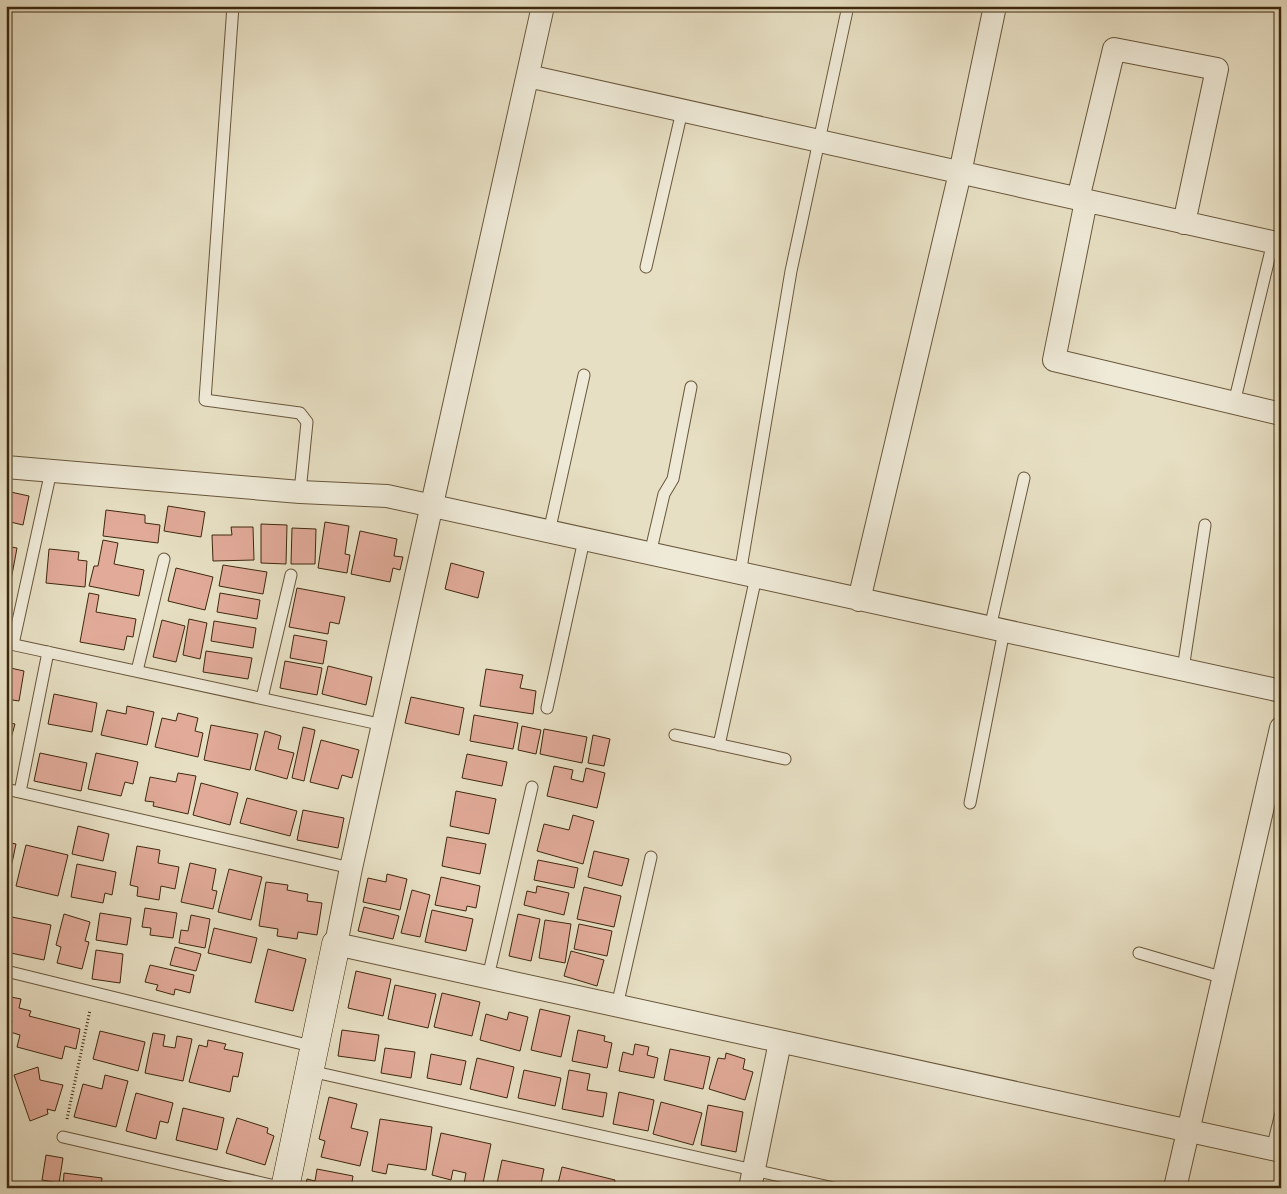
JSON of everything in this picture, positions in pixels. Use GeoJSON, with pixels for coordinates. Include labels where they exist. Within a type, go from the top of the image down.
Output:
{"type":"FeatureCollection","features":[{"type":"Feature","properties":{"kind":"street"},"geometry":{"type":"LineString","coordinates":[[285,1188],[351,868],[544,6]]}},
{"type":"Feature","properties":{"kind":"street"},"geometry":{"type":"LineString","coordinates":[[860,600],[960,173],[995,6]]}},
{"type":"Feature","properties":{"kind":"street"},"geometry":{"type":"LineString","coordinates":[[1184,223],[1217,70],[1114,49],[1082,200],[1054,360],[1281,414]]}},
{"type":"Feature","properties":{"kind":"street"},"geometry":{"type":"LineString","coordinates":[[528,76],[1277,243]]}},
{"type":"Feature","properties":{"kind":"street"},"geometry":{"type":"LineString","coordinates":[[6,467],[300,492],[387,496],[1281,691]]}},
{"type":"Feature","properties":{"kind":"street"},"geometry":{"type":"LineString","coordinates":[[1175,1188],[1281,728]]}},
{"type":"Feature","properties":{"kind":"street"},"geometry":{"type":"LineString","coordinates":[[336,944],[1276,1150]]}},
{"type":"Feature","properties":{"kind":"street"},"geometry":{"type":"LineString","coordinates":[[752,1179],[780,1042]]}},
{"type":"Feature","properties":{"kind":"lane"},"geometry":{"type":"LineString","coordinates":[[232,6],[206,400],[300,413],[307,422],[300,492]]}},
{"type":"Feature","properties":{"kind":"lane"},"geometry":{"type":"LineString","coordinates":[[719,745],[748,576],[791,270],[848,6]]}},
{"type":"Feature","properties":{"kind":"lane"},"geometry":{"type":"LineString","coordinates":[[646,267],[682,111]]}},
{"type":"Feature","properties":{"kind":"lane"},"geometry":{"type":"LineString","coordinates":[[1234,403],[1277,243]]}},
{"type":"Feature","properties":{"kind":"lane"},"geometry":{"type":"LineString","coordinates":[[549,532],[584,375]]}},
{"type":"Feature","properties":{"kind":"lane"},"geometry":{"type":"LineString","coordinates":[[650,554],[664,494],[673,478],[691,387]]}},
{"type":"Feature","properties":{"kind":"lane"},"geometry":{"type":"LineString","coordinates":[[51,472],[9,643],[384,725]]}},
{"type":"Feature","properties":{"kind":"lane"},"geometry":{"type":"LineString","coordinates":[[970,803],[997,629],[1024,478]]}},
{"type":"Feature","properties":{"kind":"lane"},"geometry":{"type":"LineString","coordinates":[[1183,670],[1205,525]]}},
{"type":"Feature","properties":{"kind":"lane"},"geometry":{"type":"LineString","coordinates":[[547,708],[584,540]]}},
{"type":"Feature","properties":{"kind":"lane"},"geometry":{"type":"LineString","coordinates":[[137,671],[164,559]]}},
{"type":"Feature","properties":{"kind":"lane"},"geometry":{"type":"LineString","coordinates":[[262,698],[291,575]]}},
{"type":"Feature","properties":{"kind":"lane"},"geometry":{"type":"LineString","coordinates":[[20,792],[48,652]]}},
{"type":"Feature","properties":{"kind":"lane"},"geometry":{"type":"LineString","coordinates":[[674,735],[785,759]]}},
{"type":"Feature","properties":{"kind":"lane"},"geometry":{"type":"LineString","coordinates":[[488,978],[532,787]]}},
{"type":"Feature","properties":{"kind":"lane"},"geometry":{"type":"LineString","coordinates":[[6,789],[351,868]]}},
{"type":"Feature","properties":{"kind":"lane"},"geometry":{"type":"LineString","coordinates":[[617,1006],[651,857]]}},
{"type":"Feature","properties":{"kind":"lane"},"geometry":{"type":"LineString","coordinates":[[1138,953],[1224,978]]}},
{"type":"Feature","properties":{"kind":"lane"},"geometry":{"type":"LineString","coordinates":[[6,971],[93,993],[312,1059],[752,1179],[834,1188]]}},
{"type":"Feature","properties":{"kind":"lane"},"geometry":{"type":"LineString","coordinates":[[1276,1150],[1281,1113]]}},
{"type":"Feature","properties":{"kind":"lane"},"geometry":{"type":"LineString","coordinates":[[63,1138],[285,1188]]}},
{"type":"Feature","properties":{"kind":"path"},"geometry":{"type":"LineString","coordinates":[[63,1138],[93,993]]}},
{"type":"Feature","properties":{"kind":"building"},"geometry":{"type":"Polygon","coordinates":[[[6,491],[29,496],[23,525],[6,521],[6,491]]]}},
{"type":"Feature","properties":{"kind":"building"},"geometry":{"type":"Polygon","coordinates":[[[168,506],[205,512],[201,537],[164,531],[168,506]]]}},
{"type":"Feature","properties":{"kind":"building"},"geometry":{"type":"Polygon","coordinates":[[[106,510],[145,515],[145,523],[160,525],[158,543],[103,536],[106,510]]]}},
{"type":"Feature","properties":{"kind":"building"},"geometry":{"type":"Polygon","coordinates":[[[325,522],[349,526],[345,554],[350,555],[347,573],[318,568],[325,522]]]}},
{"type":"Feature","properties":{"kind":"building"},"geometry":{"type":"Polygon","coordinates":[[[261,524],[287,525],[286,564],[261,563],[261,524]]]}},
{"type":"Feature","properties":{"kind":"building"},"geometry":{"type":"Polygon","coordinates":[[[231,527],[253,527],[254,560],[213,561],[212,535],[232,535],[231,527]]]}},
{"type":"Feature","properties":{"kind":"building"},"geometry":{"type":"Polygon","coordinates":[[[292,528],[316,529],[315,564],[291,564],[292,528]]]}},
{"type":"Feature","properties":{"kind":"building"},"geometry":{"type":"Polygon","coordinates":[[[360,531],[397,539],[394,556],[403,557],[400,570],[393,568],[390,582],[351,574],[360,531]]]}},
{"type":"Feature","properties":{"kind":"building"},"geometry":{"type":"Polygon","coordinates":[[[103,540],[118,543],[114,564],[144,570],[139,596],[89,586],[94,566],[98,566],[103,540]]]}},
{"type":"Feature","properties":{"kind":"building"},"geometry":{"type":"Polygon","coordinates":[[[6,546],[17,548],[11,580],[6,579],[6,546]]]}},
{"type":"Feature","properties":{"kind":"building"},"geometry":{"type":"Polygon","coordinates":[[[49,549],[79,552],[78,560],[87,561],[85,587],[46,583],[49,549]]]}},
{"type":"Feature","properties":{"kind":"building"},"geometry":{"type":"Polygon","coordinates":[[[451,563],[484,572],[478,598],[445,589],[451,563]]]}},
{"type":"Feature","properties":{"kind":"building"},"geometry":{"type":"Polygon","coordinates":[[[223,565],[267,572],[263,594],[219,586],[223,565]]]}},
{"type":"Feature","properties":{"kind":"building"},"geometry":{"type":"Polygon","coordinates":[[[176,568],[213,577],[205,610],[168,601],[176,568]]]}},
{"type":"Feature","properties":{"kind":"building"},"geometry":{"type":"Polygon","coordinates":[[[297,588],[345,597],[339,624],[330,622],[328,634],[289,627],[297,588]]]}},
{"type":"Feature","properties":{"kind":"building"},"geometry":{"type":"Polygon","coordinates":[[[89,593],[99,595],[96,612],[136,619],[133,637],[127,636],[124,650],[80,642],[89,593]]]}},
{"type":"Feature","properties":{"kind":"building"},"geometry":{"type":"Polygon","coordinates":[[[220,593],[260,600],[257,619],[217,612],[220,593]]]}},
{"type":"Feature","properties":{"kind":"building"},"geometry":{"type":"Polygon","coordinates":[[[189,619],[207,623],[200,659],[183,655],[189,619]]]}},
{"type":"Feature","properties":{"kind":"building"},"geometry":{"type":"Polygon","coordinates":[[[162,620],[185,626],[176,662],[153,657],[162,620]]]}},
{"type":"Feature","properties":{"kind":"building"},"geometry":{"type":"Polygon","coordinates":[[[214,621],[256,628],[253,648],[211,641],[214,621]]]}},
{"type":"Feature","properties":{"kind":"building"},"geometry":{"type":"Polygon","coordinates":[[[294,635],[327,641],[323,664],[290,658],[294,635]]]}},
{"type":"Feature","properties":{"kind":"building"},"geometry":{"type":"Polygon","coordinates":[[[206,651],[252,658],[248,679],[203,672],[206,651]]]}},
{"type":"Feature","properties":{"kind":"building"},"geometry":{"type":"Polygon","coordinates":[[[285,661],[322,668],[317,695],[280,688],[285,661]]]}},
{"type":"Feature","properties":{"kind":"building"},"geometry":{"type":"Polygon","coordinates":[[[328,666],[372,677],[366,705],[322,694],[328,666]]]}},
{"type":"Feature","properties":{"kind":"building"},"geometry":{"type":"Polygon","coordinates":[[[6,667],[24,671],[19,701],[6,699],[6,667]]]}},
{"type":"Feature","properties":{"kind":"building"},"geometry":{"type":"Polygon","coordinates":[[[486,669],[523,675],[520,688],[536,691],[533,714],[480,706],[486,669]]]}},
{"type":"Feature","properties":{"kind":"building"},"geometry":{"type":"Polygon","coordinates":[[[54,694],[97,703],[92,732],[48,724],[54,694]]]}},
{"type":"Feature","properties":{"kind":"building"},"geometry":{"type":"Polygon","coordinates":[[[411,697],[464,708],[459,735],[405,723],[411,697]]]}},
{"type":"Feature","properties":{"kind":"building"},"geometry":{"type":"Polygon","coordinates":[[[127,706],[154,712],[147,745],[101,735],[107,710],[126,714],[127,706]]]}},
{"type":"Feature","properties":{"kind":"building"},"geometry":{"type":"Polygon","coordinates":[[[178,713],[198,718],[195,731],[203,733],[198,757],[155,747],[162,718],[176,721],[178,713]]]}},
{"type":"Feature","properties":{"kind":"building"},"geometry":{"type":"Polygon","coordinates":[[[474,715],[518,723],[513,749],[470,741],[474,715]]]}},
{"type":"Feature","properties":{"kind":"building"},"geometry":{"type":"Polygon","coordinates":[[[6,722],[15,724],[8,749],[6,749],[6,722]]]}},
{"type":"Feature","properties":{"kind":"building"},"geometry":{"type":"Polygon","coordinates":[[[211,725],[258,734],[250,770],[204,760],[211,725]]]}},
{"type":"Feature","properties":{"kind":"building"},"geometry":{"type":"Polygon","coordinates":[[[522,726],[541,730],[536,754],[518,750],[522,726]]]}},
{"type":"Feature","properties":{"kind":"building"},"geometry":{"type":"Polygon","coordinates":[[[303,727],[315,730],[304,781],[292,778],[303,727]]]}},
{"type":"Feature","properties":{"kind":"building"},"geometry":{"type":"Polygon","coordinates":[[[544,729],[587,737],[582,763],[540,754],[544,729]]]}},
{"type":"Feature","properties":{"kind":"building"},"geometry":{"type":"Polygon","coordinates":[[[265,731],[281,736],[278,749],[294,753],[287,779],[255,770],[265,731]]]}},
{"type":"Feature","properties":{"kind":"building"},"geometry":{"type":"Polygon","coordinates":[[[593,735],[610,739],[604,766],[588,763],[593,735]]]}},
{"type":"Feature","properties":{"kind":"building"},"geometry":{"type":"Polygon","coordinates":[[[321,740],[359,750],[352,778],[342,775],[338,789],[310,782],[321,740]]]}},
{"type":"Feature","properties":{"kind":"building"},"geometry":{"type":"Polygon","coordinates":[[[40,753],[87,763],[81,791],[34,781],[40,753]]]}},
{"type":"Feature","properties":{"kind":"building"},"geometry":{"type":"Polygon","coordinates":[[[96,753],[138,762],[133,784],[125,782],[121,796],[88,789],[96,753]]]}},
{"type":"Feature","properties":{"kind":"building"},"geometry":{"type":"Polygon","coordinates":[[[467,754],[507,762],[502,786],[462,778],[467,754]]]}},
{"type":"Feature","properties":{"kind":"building"},"geometry":{"type":"Polygon","coordinates":[[[554,766],[573,770],[571,779],[583,782],[586,768],[605,773],[597,808],[547,796],[554,766]]]}},
{"type":"Feature","properties":{"kind":"building"},"geometry":{"type":"Polygon","coordinates":[[[178,773],[196,776],[188,814],[153,806],[154,802],[145,801],[150,777],[176,782],[178,773]]]}},
{"type":"Feature","properties":{"kind":"building"},"geometry":{"type":"Polygon","coordinates":[[[201,783],[238,793],[230,825],[193,815],[201,783]]]}},
{"type":"Feature","properties":{"kind":"building"},"geometry":{"type":"Polygon","coordinates":[[[456,791],[496,799],[489,834],[450,826],[456,791]]]}},
{"type":"Feature","properties":{"kind":"building"},"geometry":{"type":"Polygon","coordinates":[[[247,798],[297,811],[290,836],[240,823],[247,798]]]}},
{"type":"Feature","properties":{"kind":"building"},"geometry":{"type":"Polygon","coordinates":[[[303,810],[344,818],[338,848],[297,840],[303,810]]]}},
{"type":"Feature","properties":{"kind":"building"},"geometry":{"type":"Polygon","coordinates":[[[573,815],[594,821],[583,864],[537,851],[544,824],[569,830],[573,815]]]}},
{"type":"Feature","properties":{"kind":"building"},"geometry":{"type":"Polygon","coordinates":[[[78,826],[109,834],[103,861],[72,854],[78,826]]]}},
{"type":"Feature","properties":{"kind":"building"},"geometry":{"type":"Polygon","coordinates":[[[447,837],[486,844],[480,874],[442,866],[447,837]]]}},
{"type":"Feature","properties":{"kind":"building"},"geometry":{"type":"Polygon","coordinates":[[[6,842],[16,844],[7,887],[6,887],[6,842]]]}},
{"type":"Feature","properties":{"kind":"building"},"geometry":{"type":"Polygon","coordinates":[[[26,845],[68,855],[58,896],[16,886],[26,845]]]}},
{"type":"Feature","properties":{"kind":"building"},"geometry":{"type":"Polygon","coordinates":[[[137,846],[160,850],[158,863],[179,867],[175,889],[161,886],[159,900],[137,896],[138,887],[130,885],[137,846]]]}},
{"type":"Feature","properties":{"kind":"building"},"geometry":{"type":"Polygon","coordinates":[[[594,851],[629,859],[622,886],[588,877],[594,851]]]}},
{"type":"Feature","properties":{"kind":"building"},"geometry":{"type":"Polygon","coordinates":[[[538,860],[578,868],[574,888],[534,880],[538,860]]]}},
{"type":"Feature","properties":{"kind":"building"},"geometry":{"type":"Polygon","coordinates":[[[190,863],[216,869],[212,890],[217,891],[213,909],[181,902],[190,863]]]}},
{"type":"Feature","properties":{"kind":"building"},"geometry":{"type":"Polygon","coordinates":[[[77,864],[116,872],[112,895],[105,893],[103,903],[71,897],[77,864]]]}},
{"type":"Feature","properties":{"kind":"building"},"geometry":{"type":"Polygon","coordinates":[[[229,869],[262,877],[251,920],[218,912],[229,869]]]}},
{"type":"Feature","properties":{"kind":"building"},"geometry":{"type":"Polygon","coordinates":[[[387,874],[407,879],[400,910],[363,902],[368,878],[386,882],[387,874]]]}},
{"type":"Feature","properties":{"kind":"building"},"geometry":{"type":"Polygon","coordinates":[[[441,877],[480,886],[476,908],[467,906],[466,911],[435,905],[441,877]]]}},
{"type":"Feature","properties":{"kind":"building"},"geometry":{"type":"Polygon","coordinates":[[[266,882],[288,885],[287,890],[308,894],[307,901],[322,903],[317,935],[298,932],[297,939],[277,936],[278,929],[259,926],[266,882]]]}},
{"type":"Feature","properties":{"kind":"building"},"geometry":{"type":"Polygon","coordinates":[[[537,886],[569,893],[564,915],[524,905],[527,891],[536,893],[537,886]]]}},
{"type":"Feature","properties":{"kind":"building"},"geometry":{"type":"Polygon","coordinates":[[[584,887],[621,896],[614,927],[577,919],[584,887]]]}},
{"type":"Feature","properties":{"kind":"building"},"geometry":{"type":"Polygon","coordinates":[[[412,890],[430,895],[420,937],[401,933],[412,890]]]}},
{"type":"Feature","properties":{"kind":"building"},"geometry":{"type":"Polygon","coordinates":[[[364,907],[399,916],[393,939],[358,931],[364,907]]]}},
{"type":"Feature","properties":{"kind":"building"},"geometry":{"type":"Polygon","coordinates":[[[145,908],[177,913],[173,938],[150,935],[151,928],[142,927],[145,908]]]}},
{"type":"Feature","properties":{"kind":"building"},"geometry":{"type":"Polygon","coordinates":[[[432,910],[473,919],[466,951],[425,942],[432,910]]]}},
{"type":"Feature","properties":{"kind":"building"},"geometry":{"type":"Polygon","coordinates":[[[100,913],[131,918],[127,945],[96,940],[100,913]]]}},
{"type":"Feature","properties":{"kind":"building"},"geometry":{"type":"Polygon","coordinates":[[[64,914],[90,922],[85,941],[89,942],[82,969],[57,963],[61,947],[56,945],[64,914]]]}},
{"type":"Feature","properties":{"kind":"building"},"geometry":{"type":"Polygon","coordinates":[[[518,914],[540,919],[531,961],[509,956],[518,914]]]}},
{"type":"Feature","properties":{"kind":"building"},"geometry":{"type":"Polygon","coordinates":[[[191,915],[210,919],[205,948],[179,943],[181,930],[188,931],[191,915]]]}},
{"type":"Feature","properties":{"kind":"building"},"geometry":{"type":"Polygon","coordinates":[[[7,916],[51,925],[44,960],[6,952],[7,916]]]}},
{"type":"Feature","properties":{"kind":"building"},"geometry":{"type":"Polygon","coordinates":[[[545,920],[571,924],[565,963],[539,958],[545,920]]]}},
{"type":"Feature","properties":{"kind":"building"},"geometry":{"type":"Polygon","coordinates":[[[579,924],[612,931],[607,956],[574,949],[579,924]]]}},
{"type":"Feature","properties":{"kind":"building"},"geometry":{"type":"Polygon","coordinates":[[[214,928],[257,938],[251,963],[208,953],[214,928]]]}},
{"type":"Feature","properties":{"kind":"building"},"geometry":{"type":"Polygon","coordinates":[[[175,947],[201,954],[196,971],[170,965],[175,947]]]}},
{"type":"Feature","properties":{"kind":"building"},"geometry":{"type":"Polygon","coordinates":[[[268,949],[306,959],[293,1011],[255,1002],[268,949]]]}},
{"type":"Feature","properties":{"kind":"building"},"geometry":{"type":"Polygon","coordinates":[[[96,950],[123,954],[120,983],[92,979],[96,950]]]}},
{"type":"Feature","properties":{"kind":"building"},"geometry":{"type":"Polygon","coordinates":[[[571,951],[604,960],[597,986],[564,976],[571,951]]]}},
{"type":"Feature","properties":{"kind":"building"},"geometry":{"type":"Polygon","coordinates":[[[150,965],[194,975],[190,993],[175,989],[174,995],[156,990],[158,985],[145,982],[150,965]]]}},
{"type":"Feature","properties":{"kind":"building"},"geometry":{"type":"Polygon","coordinates":[[[356,971],[391,979],[383,1016],[348,1008],[356,971]]]}},
{"type":"Feature","properties":{"kind":"building"},"geometry":{"type":"Polygon","coordinates":[[[395,985],[436,994],[428,1028],[388,1019],[395,985]]]}},
{"type":"Feature","properties":{"kind":"building"},"geometry":{"type":"Polygon","coordinates":[[[442,993],[480,1002],[472,1036],[434,1027],[442,993]]]}},
{"type":"Feature","properties":{"kind":"building"},"geometry":{"type":"Polygon","coordinates":[[[6,996],[21,999],[19,1008],[31,1011],[29,1016],[80,1029],[76,1049],[65,1046],[62,1059],[17,1047],[20,1035],[10,1032],[12,1021],[6,1019],[6,996]]]}},
{"type":"Feature","properties":{"kind":"building"},"geometry":{"type":"Polygon","coordinates":[[[540,1009],[570,1016],[561,1057],[531,1050],[540,1009]]]}},
{"type":"Feature","properties":{"kind":"building"},"geometry":{"type":"Polygon","coordinates":[[[509,1012],[528,1017],[520,1051],[480,1040],[486,1014],[507,1020],[509,1012]]]}},
{"type":"Feature","properties":{"kind":"building"},"geometry":{"type":"Polygon","coordinates":[[[342,1030],[379,1035],[375,1061],[338,1056],[342,1030]]]}},
{"type":"Feature","properties":{"kind":"building"},"geometry":{"type":"Polygon","coordinates":[[[578,1030],[605,1036],[604,1041],[612,1043],[607,1068],[572,1061],[578,1030]]]}},
{"type":"Feature","properties":{"kind":"building"},"geometry":{"type":"Polygon","coordinates":[[[100,1031],[145,1042],[138,1071],[93,1059],[100,1031]]]}},
{"type":"Feature","properties":{"kind":"building"},"geometry":{"type":"Polygon","coordinates":[[[153,1033],[165,1035],[163,1046],[175,1048],[177,1036],[192,1039],[183,1081],[145,1073],[153,1033]]]}},
{"type":"Feature","properties":{"kind":"building"},"geometry":{"type":"Polygon","coordinates":[[[208,1040],[226,1044],[224,1049],[243,1053],[238,1077],[233,1076],[230,1092],[189,1082],[199,1045],[207,1047],[208,1040]]]}},
{"type":"Feature","properties":{"kind":"building"},"geometry":{"type":"Polygon","coordinates":[[[635,1044],[649,1047],[647,1055],[658,1058],[654,1078],[619,1071],[623,1052],[633,1055],[635,1044]]]}},
{"type":"Feature","properties":{"kind":"building"},"geometry":{"type":"Polygon","coordinates":[[[385,1048],[415,1052],[411,1078],[381,1073],[385,1048]]]}},
{"type":"Feature","properties":{"kind":"building"},"geometry":{"type":"Polygon","coordinates":[[[670,1049],[710,1057],[703,1089],[664,1080],[670,1049]]]}},
{"type":"Feature","properties":{"kind":"building"},"geometry":{"type":"Polygon","coordinates":[[[726,1053],[745,1059],[743,1069],[753,1072],[745,1100],[709,1089],[718,1058],[725,1059],[726,1053]]]}},
{"type":"Feature","properties":{"kind":"building"},"geometry":{"type":"Polygon","coordinates":[[[431,1054],[466,1061],[461,1085],[427,1078],[431,1054]]]}},
{"type":"Feature","properties":{"kind":"building"},"geometry":{"type":"Polygon","coordinates":[[[477,1058],[514,1067],[507,1098],[470,1089],[477,1058]]]}},
{"type":"Feature","properties":{"kind":"building"},"geometry":{"type":"Polygon","coordinates":[[[38,1067],[40,1080],[63,1085],[55,1111],[47,1109],[48,1114],[30,1121],[14,1075],[38,1067]]]}},
{"type":"Feature","properties":{"kind":"building"},"geometry":{"type":"Polygon","coordinates":[[[524,1070],[561,1078],[555,1106],[518,1098],[524,1070]]]}},
{"type":"Feature","properties":{"kind":"building"},"geometry":{"type":"Polygon","coordinates":[[[569,1070],[590,1074],[587,1090],[607,1093],[603,1117],[562,1109],[569,1070]]]}},
{"type":"Feature","properties":{"kind":"building"},"geometry":{"type":"Polygon","coordinates":[[[105,1075],[128,1081],[116,1127],[74,1117],[83,1084],[102,1089],[105,1075]]]}},
{"type":"Feature","properties":{"kind":"building"},"geometry":{"type":"Polygon","coordinates":[[[619,1092],[654,1100],[648,1131],[613,1124],[619,1092]]]}},
{"type":"Feature","properties":{"kind":"building"},"geometry":{"type":"Polygon","coordinates":[[[136,1093],[173,1103],[168,1123],[160,1121],[156,1139],[126,1131],[136,1093]]]}},
{"type":"Feature","properties":{"kind":"building"},"geometry":{"type":"Polygon","coordinates":[[[329,1097],[357,1104],[351,1128],[368,1132],[360,1166],[321,1157],[325,1141],[319,1139],[329,1097]]]}},
{"type":"Feature","properties":{"kind":"building"},"geometry":{"type":"Polygon","coordinates":[[[661,1102],[702,1113],[693,1145],[653,1134],[661,1102]]]}},
{"type":"Feature","properties":{"kind":"building"},"geometry":{"type":"Polygon","coordinates":[[[708,1105],[743,1112],[736,1152],[701,1145],[708,1105]]]}},
{"type":"Feature","properties":{"kind":"building"},"geometry":{"type":"Polygon","coordinates":[[[183,1108],[224,1118],[217,1150],[176,1140],[183,1108]]]}},
{"type":"Feature","properties":{"kind":"building"},"geometry":{"type":"Polygon","coordinates":[[[237,1118],[268,1128],[267,1133],[274,1136],[265,1165],[226,1153],[237,1118]]]}},
{"type":"Feature","properties":{"kind":"building"},"geometry":{"type":"Polygon","coordinates":[[[380,1119],[432,1127],[426,1170],[388,1164],[386,1174],[372,1171],[380,1119]]]}},
{"type":"Feature","properties":{"kind":"building"},"geometry":{"type":"Polygon","coordinates":[[[441,1133],[491,1144],[482,1188],[464,1184],[466,1173],[453,1170],[451,1180],[432,1175],[441,1133]]]}},
{"type":"Feature","properties":{"kind":"building"},"geometry":{"type":"Polygon","coordinates":[[[46,1155],[63,1158],[59,1183],[42,1180],[46,1155]]]}},
{"type":"Feature","properties":{"kind":"building"},"geometry":{"type":"Polygon","coordinates":[[[502,1160],[544,1169],[540,1188],[496,1188],[502,1160]]]}},
{"type":"Feature","properties":{"kind":"building"},"geometry":{"type":"Polygon","coordinates":[[[562,1167],[615,1180],[614,1188],[557,1188],[562,1167]]]}},
{"type":"Feature","properties":{"kind":"building"},"geometry":{"type":"Polygon","coordinates":[[[317,1169],[353,1176],[351,1188],[305,1188],[307,1179],[315,1181],[317,1169]]]}},
{"type":"Feature","properties":{"kind":"building"},"geometry":{"type":"Polygon","coordinates":[[[64,1173],[102,1178],[101,1188],[63,1188],[64,1173]]]}},
{"type":"Feature","properties":{"kind":"building"},"geometry":{"type":"Polygon","coordinates":[[[128,1183],[151,1188],[127,1188],[128,1183]]]}},
{"type":"Feature","properties":{"kind":"building"},"geometry":{"type":"Polygon","coordinates":[[[678,1183],[699,1188],[676,1188],[678,1183]]]}}]}
